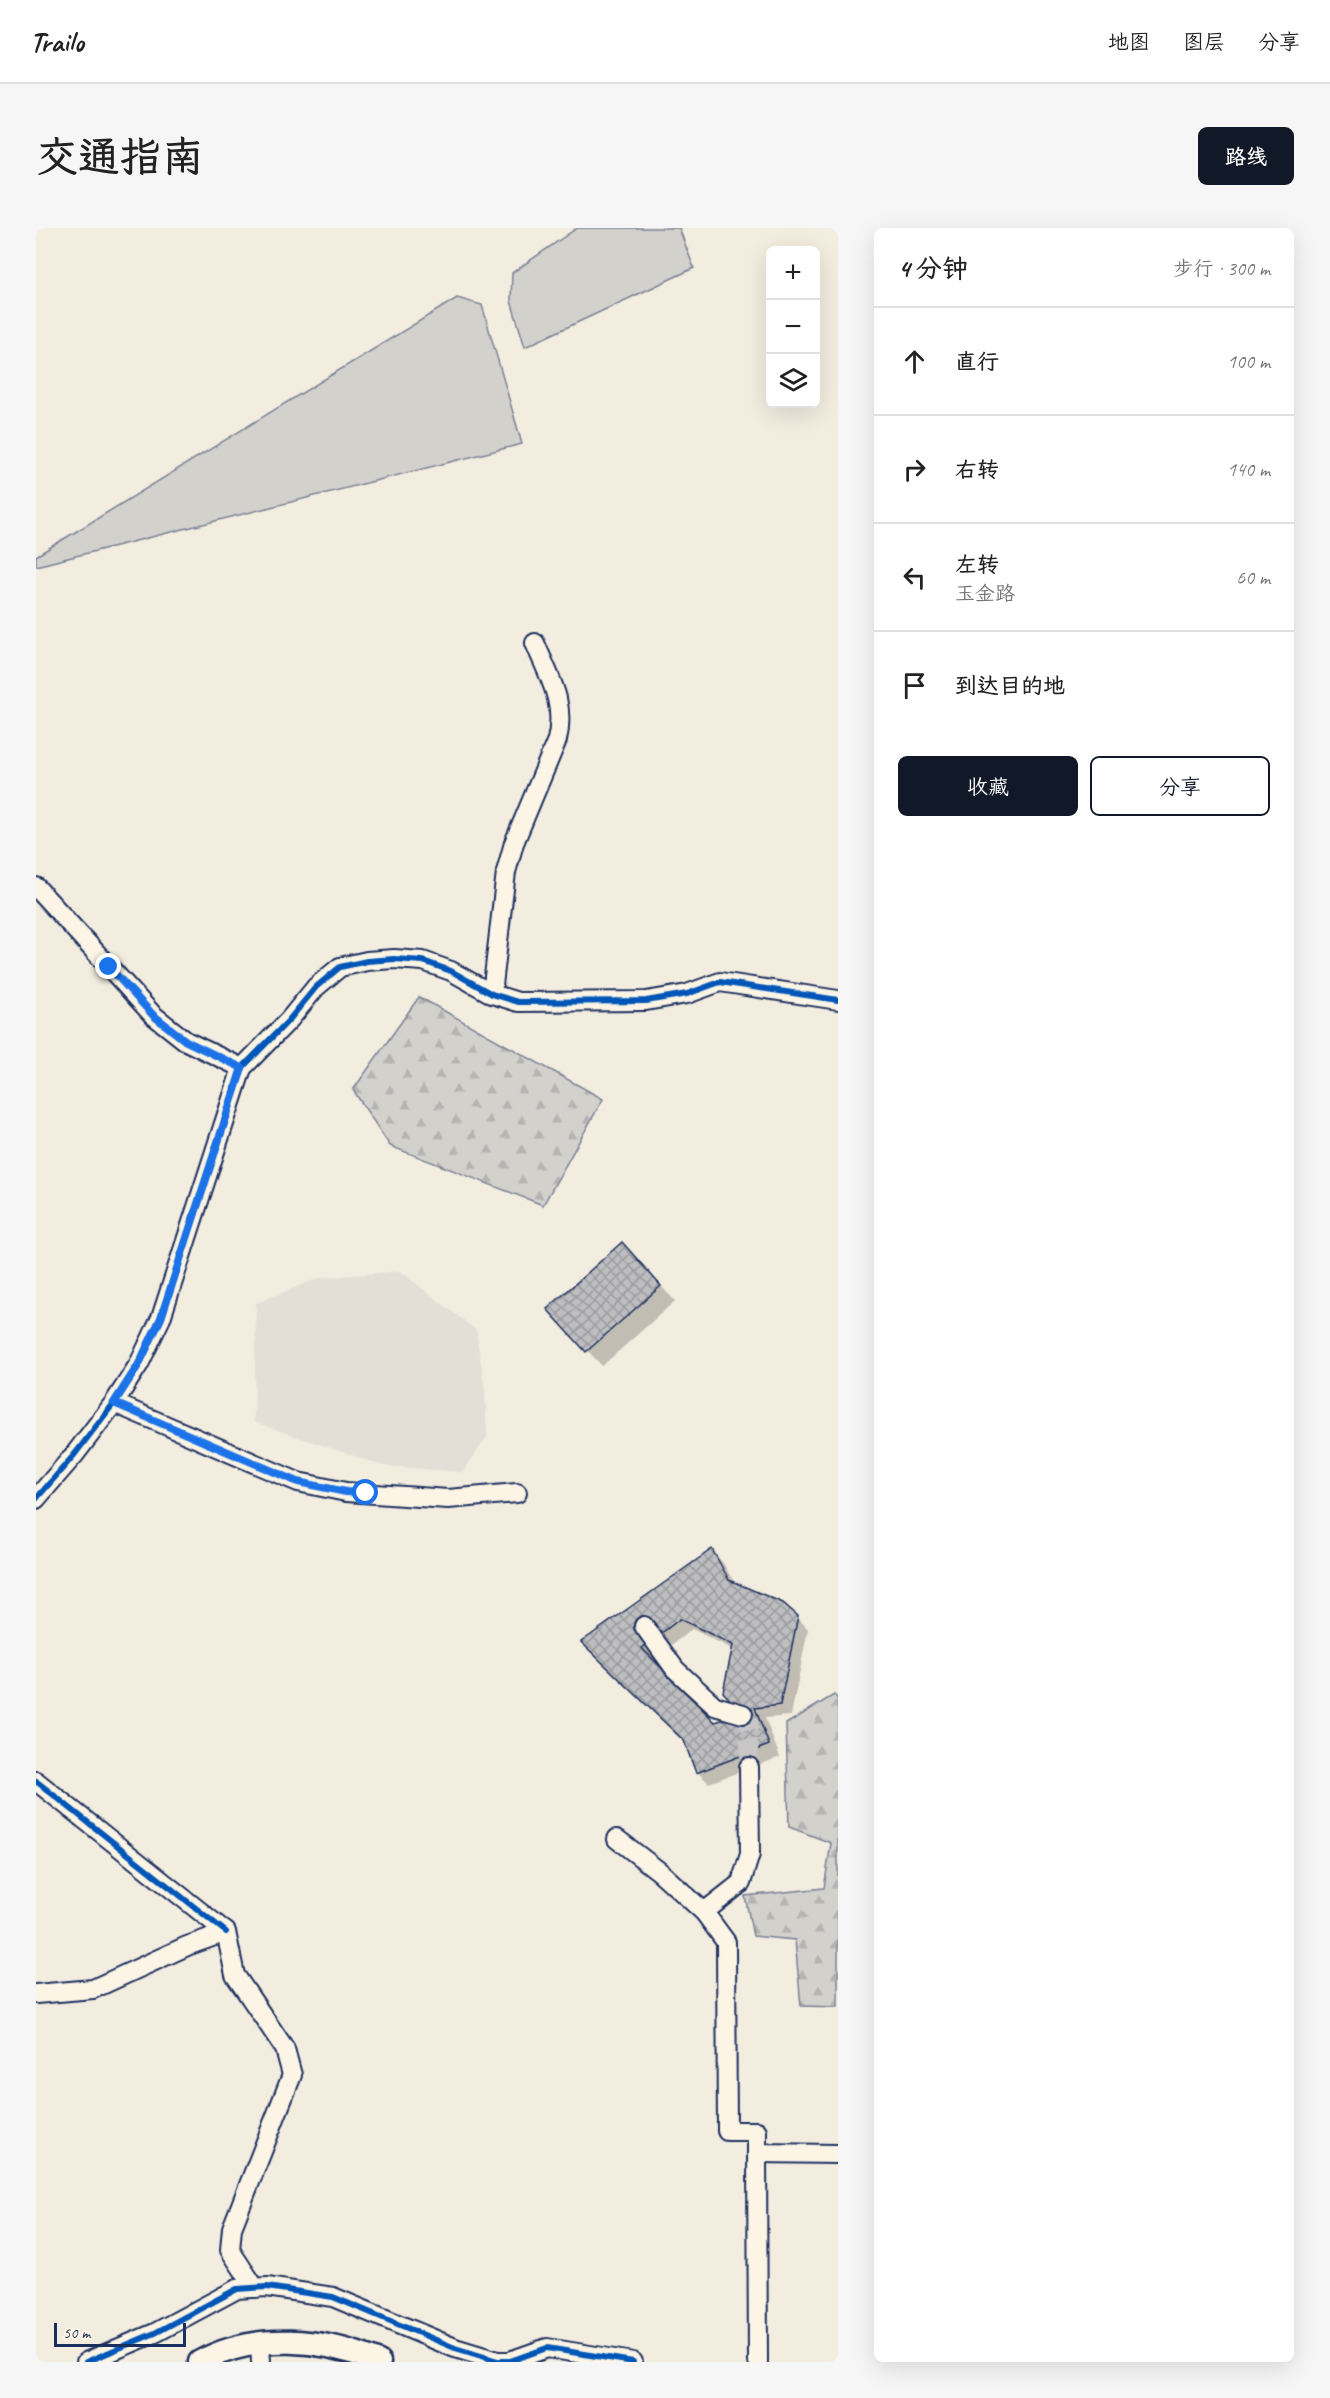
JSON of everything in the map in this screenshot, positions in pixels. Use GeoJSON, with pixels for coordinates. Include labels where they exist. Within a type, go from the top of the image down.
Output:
{"type":"FeatureCollection","features":[{"type":"Feature","properties":{"kind":"main road"},"geometry":{"type":"LineString","coordinates":[[200,2362],[249,2354],[293,2342],[327,2345],[361,2354],[379,2362]]}},
{"type":"Feature","properties":{"kind":"street"},"geometry":{"type":"LineString","coordinates":[[492,994],[506,872],[514,843],[557,740],[561,722],[560,704],[535,643]]}},
{"type":"Feature","properties":{"kind":"street"},"geometry":{"type":"LineString","coordinates":[[36,887],[153,1015],[186,1041],[242,1068]]}},
{"type":"Feature","properties":{"kind":"street"},"geometry":{"type":"LineString","coordinates":[[36,1499],[114,1403],[139,1364],[161,1318],[242,1068],[289,1020],[316,987],[340,967],[367,961],[394,959],[423,961],[451,971],[492,994],[518,1002],[646,1001],[687,994],[720,982],[838,1000]]}},
{"type":"Feature","properties":{"kind":"street"},"geometry":{"type":"LineString","coordinates":[[114,1403],[298,1482],[346,1492],[448,1499],[517,1493]]}},
{"type":"Feature","properties":{"kind":"street"},"geometry":{"type":"LineString","coordinates":[[644,1626],[675,1669],[715,1706],[743,1714]]}},
{"type":"Feature","properties":{"kind":"street"},"geometry":{"type":"LineString","coordinates":[[704,1912],[741,1883],[750,1854],[749,1767]]}},
{"type":"Feature","properties":{"kind":"street"},"geometry":{"type":"LineString","coordinates":[[36,1781],[226,1932],[235,1975],[285,2049],[292,2074],[232,2228],[230,2250],[255,2288]]}},
{"type":"Feature","properties":{"kind":"street"},"geometry":{"type":"LineString","coordinates":[[617,1839],[660,1872],[704,1912],[726,1942],[727,2131],[757,2131],[758,2362]]}},
{"type":"Feature","properties":{"kind":"street"},"geometry":{"type":"LineString","coordinates":[[36,1994],[93,1989],[187,1946],[226,1932]]}},
{"type":"Feature","properties":{"kind":"street"},"geometry":{"type":"LineString","coordinates":[[757,2153],[838,2154]]}},
{"type":"Feature","properties":{"kind":"street"},"geometry":{"type":"LineString","coordinates":[[86,2362],[155,2333],[237,2289],[267,2287],[333,2297],[455,2348],[498,2361],[510,2361],[547,2348],[633,2362]]}},
{"type":"Feature","properties":{"kind":"shaded area"},"geometry":{"type":"Polygon","coordinates":[[[400,1271],[476,1330],[485,1390],[487,1437],[463,1472],[383,1466],[254,1422],[256,1303],[319,1278],[400,1271]]]}},
{"type":"Feature","properties":{"kind":"green space"},"geometry":{"type":"Polygon","coordinates":[[[577,228],[679,228],[694,268],[525,347],[511,301],[512,273],[577,228]]]}},
{"type":"Feature","properties":{"kind":"green space"},"geometry":{"type":"Polygon","coordinates":[[[457,298],[482,305],[522,444],[36,566],[36,556],[457,298]]]}},
{"type":"Feature","properties":{"kind":"green space"},"geometry":{"type":"Polygon","coordinates":[[[419,997],[603,1099],[543,1205],[390,1146],[353,1090],[419,997]]]}},
{"type":"Feature","properties":{"kind":"green space"},"geometry":{"type":"Polygon","coordinates":[[[834,1695],[838,1699],[838,2007],[801,2006],[795,1940],[753,1936],[745,1896],[824,1888],[831,1843],[789,1827],[786,1724],[834,1695]]]}},
{"type":"Feature","properties":{"kind":"building"},"geometry":{"type":"Polygon","coordinates":[[[622,1242],[661,1286],[586,1352],[547,1309],[622,1242]]]}},
{"type":"Feature","properties":{"kind":"building"},"geometry":{"type":"Polygon","coordinates":[[[712,1549],[729,1580],[783,1603],[798,1616],[780,1705],[755,1708],[769,1745],[696,1773],[684,1741],[581,1642],[712,1549]],[[680,1619],[642,1648],[715,1722],[743,1714],[723,1692],[733,1645],[680,1619]]]}},
{"type":"Feature","properties":{"kind":"tunnel"},"geometry":{"type":"LineString","coordinates":[[743,1714],[749,1723],[749,1767]]}},
{"type":"Feature","properties":{"kind":"cycle path"},"geometry":{"type":"LineString","coordinates":[[36,1499],[75,1454],[114,1403],[139,1364],[161,1318],[242,1068],[289,1020],[316,987],[340,967],[367,961],[394,959],[423,961],[451,971],[492,994],[518,1002],[646,1001],[687,994],[720,982],[838,1000]]}},
{"type":"Feature","properties":{"kind":"cycle path"},"geometry":{"type":"LineString","coordinates":[[36,1781],[226,1932]]}},
{"type":"Feature","properties":{"kind":"cycle path"},"geometry":{"type":"LineString","coordinates":[[86,2362],[155,2333],[237,2289],[267,2287],[333,2297],[455,2348],[498,2361],[510,2361],[547,2348],[633,2362]]}},
{"type":"Feature","properties":{"kind":"route"},"geometry":{"type":"LineString","coordinates":[[109,967],[153,1015],[186,1041],[242,1068],[161,1318],[139,1364],[114,1403],[298,1482],[346,1492],[366,1493]]}}]}
